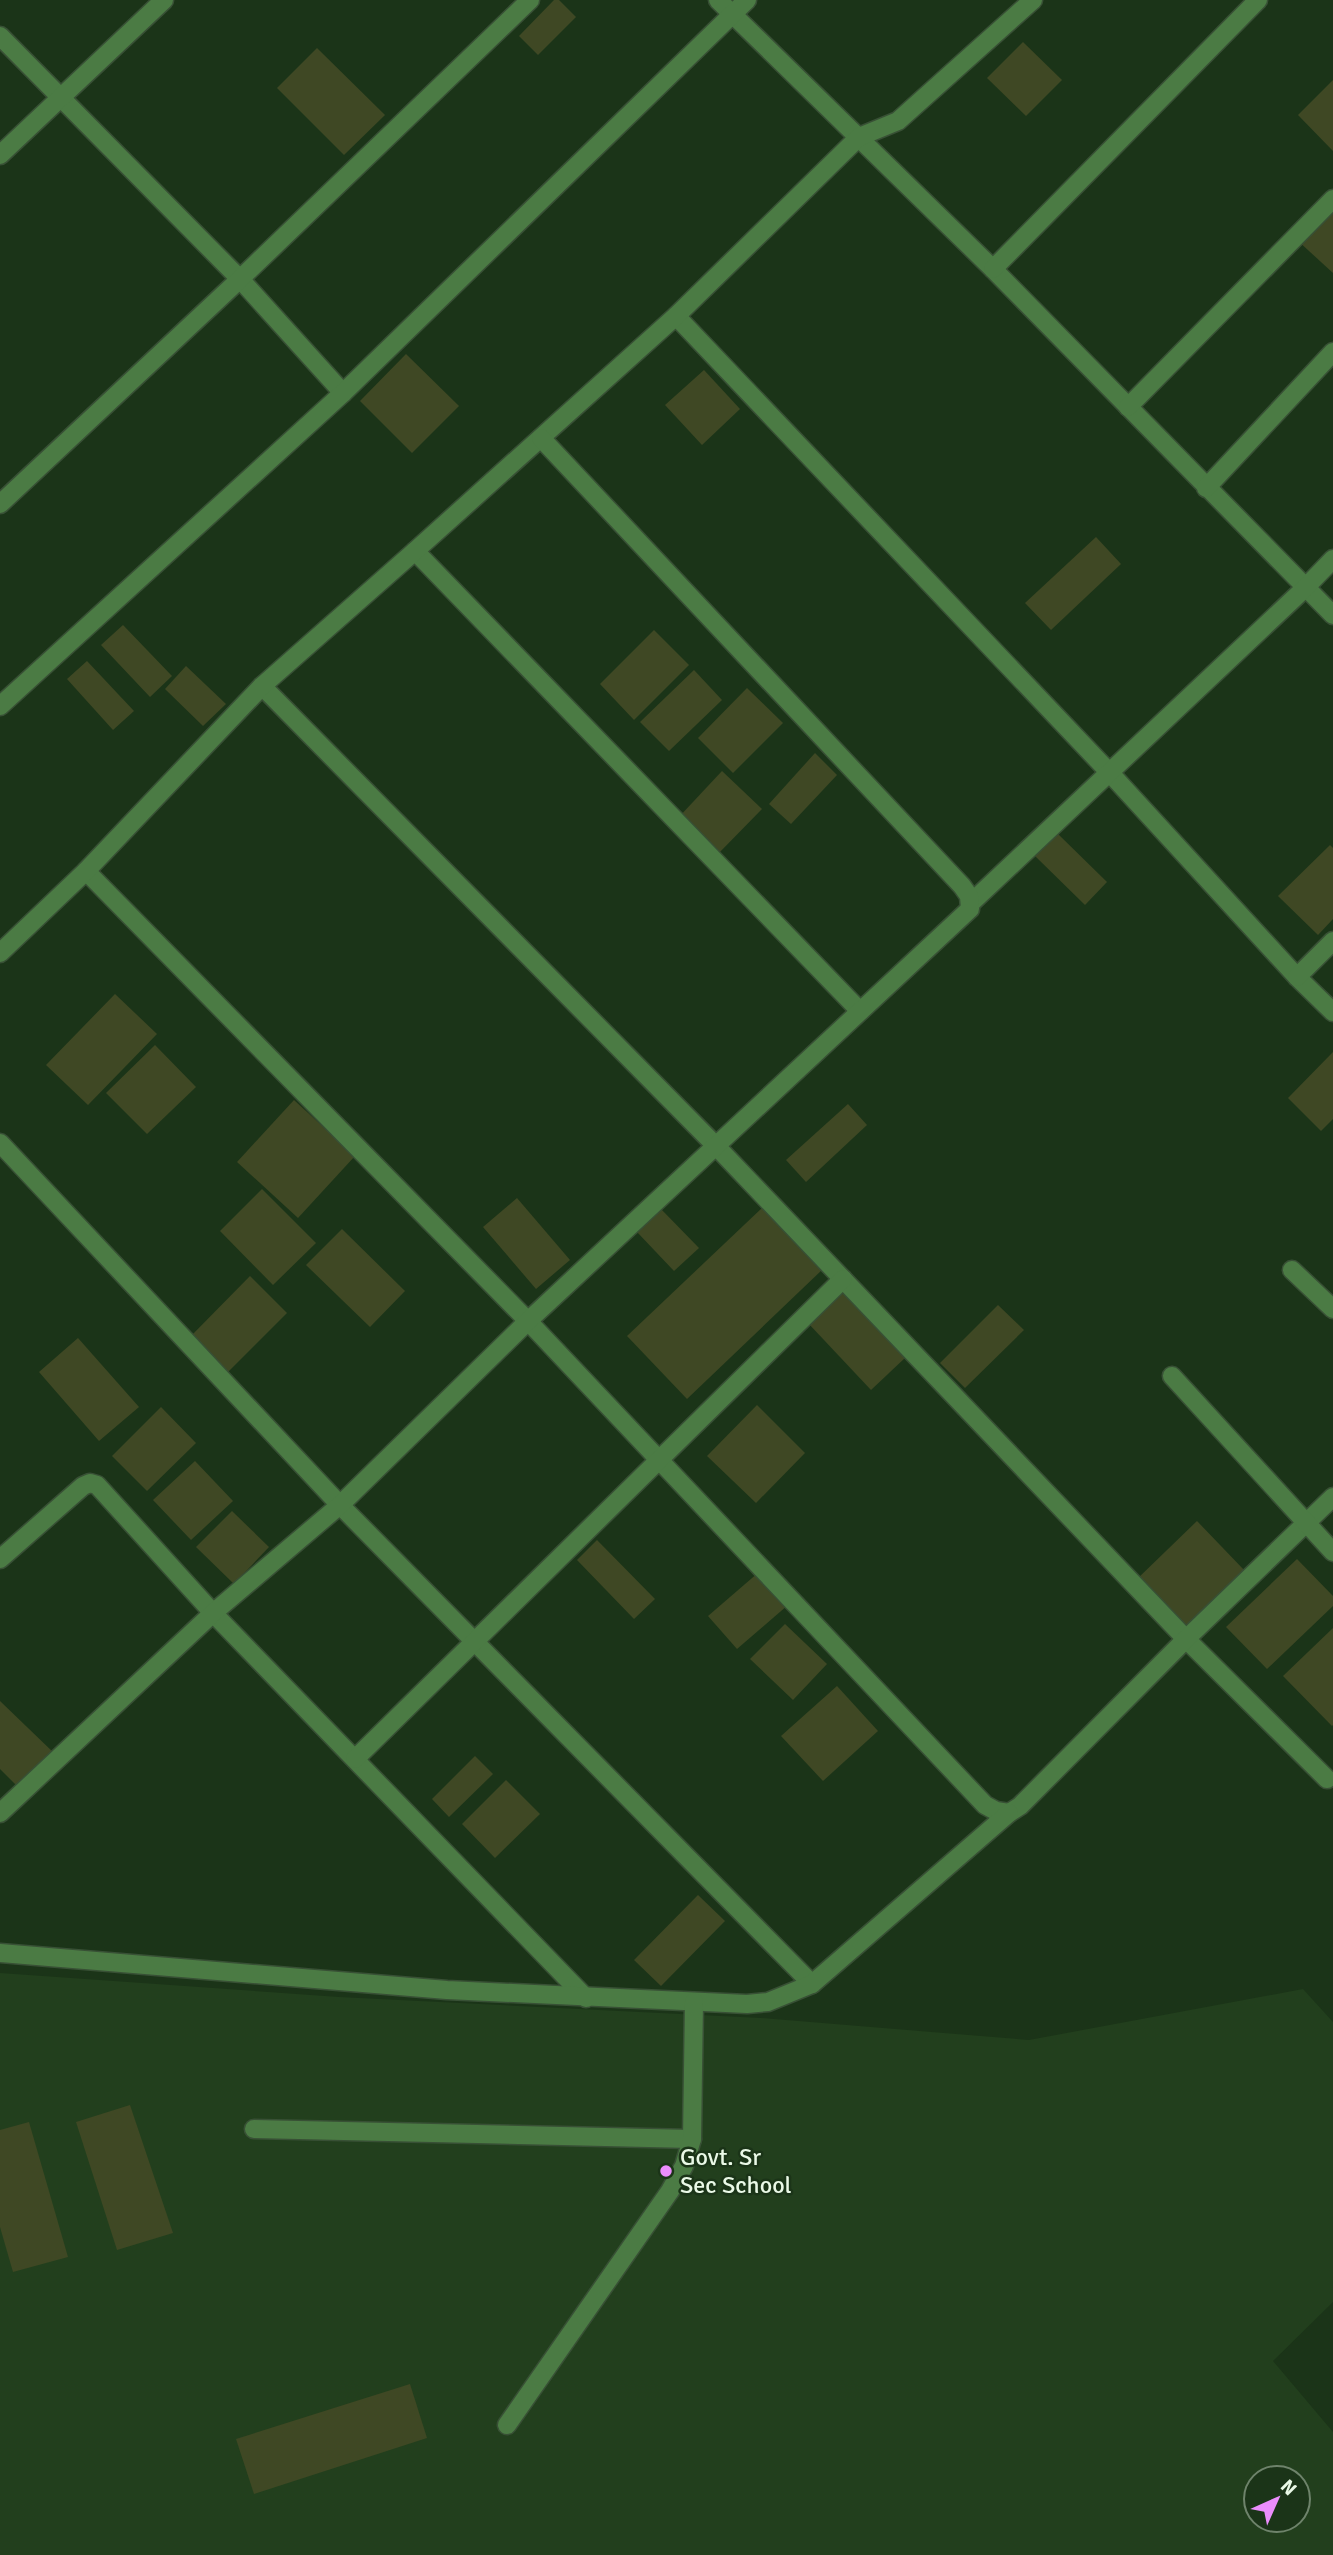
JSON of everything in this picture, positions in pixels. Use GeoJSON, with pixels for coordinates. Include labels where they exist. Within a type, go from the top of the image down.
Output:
{"type":"FeatureCollection","features":[{"type":"Feature","properties":{"kind":"street"},"geometry":{"type":"LineString","coordinates":[[0,155],[164,0]]}},
{"type":"Feature","properties":{"kind":"street"},"geometry":{"type":"LineString","coordinates":[[0,504],[240,279],[530,0]]}},
{"type":"Feature","properties":{"kind":"street"},"geometry":{"type":"LineString","coordinates":[[718,0],[993,269],[1333,615]]}},
{"type":"Feature","properties":{"kind":"street"},"geometry":{"type":"LineString","coordinates":[[0,706],[343,393],[747,0]]}},
{"type":"Feature","properties":{"kind":"street"},"geometry":{"type":"LineString","coordinates":[[0,953],[86,871],[262,685],[676,316],[859,137],[898,121],[1033,0]]}},
{"type":"Feature","properties":{"kind":"street"},"geometry":{"type":"LineString","coordinates":[[993,269],[1258,0]]}},
{"type":"Feature","properties":{"kind":"street"},"geometry":{"type":"LineString","coordinates":[[0,36],[240,279],[343,393]]}},
{"type":"Feature","properties":{"kind":"street"},"geometry":{"type":"LineString","coordinates":[[1128,407],[1333,200]]}},
{"type":"Feature","properties":{"kind":"street"},"geometry":{"type":"LineString","coordinates":[[676,316],[1110,773],[1297,977],[1333,1012]]}},
{"type":"Feature","properties":{"kind":"street"},"geometry":{"type":"LineString","coordinates":[[1206,488],[1333,352]]}},
{"type":"Feature","properties":{"kind":"street"},"geometry":{"type":"LineString","coordinates":[[541,438],[962,886],[972,902]]}},
{"type":"Feature","properties":{"kind":"street"},"geometry":{"type":"LineString","coordinates":[[415,551],[860,1011]]}},
{"type":"Feature","properties":{"kind":"street"},"geometry":{"type":"LineString","coordinates":[[0,1813],[214,1612],[340,1505],[528,1321],[860,1011],[960,922],[972,902],[1306,588],[1333,559]]}},
{"type":"Feature","properties":{"kind":"street"},"geometry":{"type":"LineString","coordinates":[[262,685],[716,1146],[1186,1639],[1327,1779]]}},
{"type":"Feature","properties":{"kind":"street"},"geometry":{"type":"LineString","coordinates":[[86,871],[528,1321],[985,1805],[996,1811],[1009,1813]]}},
{"type":"Feature","properties":{"kind":"street"},"geometry":{"type":"LineString","coordinates":[[1297,977],[1333,941]]}},
{"type":"Feature","properties":{"kind":"street"},"geometry":{"type":"LineString","coordinates":[[0,1143],[340,1505],[812,1984]]}},
{"type":"Feature","properties":{"kind":"street"},"geometry":{"type":"LineString","coordinates":[[1292,1270],[1333,1309]]}},
{"type":"Feature","properties":{"kind":"street"},"geometry":{"type":"LineString","coordinates":[[355,1759],[843,1279]]}},
{"type":"Feature","properties":{"kind":"street"},"geometry":{"type":"LineString","coordinates":[[1172,1376],[1333,1552]]}},
{"type":"Feature","properties":{"kind":"street"},"geometry":{"type":"LineString","coordinates":[[0,1559],[83,1486],[97,1485],[214,1612],[586,1998]]}},
{"type":"Feature","properties":{"kind":"street"},"geometry":{"type":"LineString","coordinates":[[0,1953],[447,1990],[586,1998],[747,2004],[768,2002],[812,1984],[1020,1805],[1333,1497]]}},
{"type":"Feature","properties":{"kind":"street"},"geometry":{"type":"LineString","coordinates":[[507,2425],[670,2191],[684,2166],[692,2139],[694,2002]]}},
{"type":"Feature","properties":{"kind":"street"},"geometry":{"type":"LineString","coordinates":[[254,2129],[692,2139]]}},
{"type":"Feature","properties":{"kind":"shaded area","name":"Govt. Sr Sec School"},"geometry":{"type":"Polygon","coordinates":[[[0,1973],[339,1997],[761,2018],[1029,2040],[1303,1989],[1333,2022],[1333,2302],[1273,2361],[1333,2432],[1333,2555],[0,2555],[0,1973]]]}},
{"type":"Feature","properties":{"kind":"building"},"geometry":{"type":"Polygon","coordinates":[[[554,0],[559,0],[576,17],[538,55],[519,36],[554,0]]]}},
{"type":"Feature","properties":{"kind":"building"},"geometry":{"type":"Polygon","coordinates":[[[1023,42],[1062,80],[1026,116],[987,78],[1023,42]]]}},
{"type":"Feature","properties":{"kind":"building"},"geometry":{"type":"Polygon","coordinates":[[[317,48],[385,115],[344,155],[277,88],[317,48]]]}},
{"type":"Feature","properties":{"kind":"building"},"geometry":{"type":"Polygon","coordinates":[[[1333,80],[1333,151],[1298,115],[1333,80]]]}},
{"type":"Feature","properties":{"kind":"building"},"geometry":{"type":"Polygon","coordinates":[[[1333,204],[1333,273],[1297,240],[1333,204]]]}},
{"type":"Feature","properties":{"kind":"building"},"geometry":{"type":"Polygon","coordinates":[[[406,354],[459,406],[412,453],[360,401],[406,354]]]}},
{"type":"Feature","properties":{"kind":"building"},"geometry":{"type":"Polygon","coordinates":[[[704,370],[740,409],[702,445],[665,405],[704,370]]]}},
{"type":"Feature","properties":{"kind":"building"},"geometry":{"type":"Polygon","coordinates":[[[1096,537],[1121,564],[1051,630],[1025,603],[1096,537]]]}},
{"type":"Feature","properties":{"kind":"building"},"geometry":{"type":"Polygon","coordinates":[[[123,625],[172,676],[150,697],[101,645],[123,625]]]}},
{"type":"Feature","properties":{"kind":"building"},"geometry":{"type":"Polygon","coordinates":[[[654,630],[689,665],[634,720],[600,684],[654,630]]]}},
{"type":"Feature","properties":{"kind":"building"},"geometry":{"type":"Polygon","coordinates":[[[87,661],[134,711],[113,730],[67,679],[87,661]]]}},
{"type":"Feature","properties":{"kind":"building"},"geometry":{"type":"Polygon","coordinates":[[[186,666],[226,704],[203,726],[165,689],[186,666]]]}},
{"type":"Feature","properties":{"kind":"building"},"geometry":{"type":"Polygon","coordinates":[[[694,670],[722,700],[669,751],[640,722],[694,670]]]}},
{"type":"Feature","properties":{"kind":"building"},"geometry":{"type":"Polygon","coordinates":[[[747,688],[783,723],[733,773],[698,738],[747,688]]]}},
{"type":"Feature","properties":{"kind":"building"},"geometry":{"type":"Polygon","coordinates":[[[815,753],[837,775],[791,824],[769,804],[815,753]]]}},
{"type":"Feature","properties":{"kind":"building"},"geometry":{"type":"Polygon","coordinates":[[[722,771],[762,809],[717,855],[678,818],[722,771]]]}},
{"type":"Feature","properties":{"kind":"building"},"geometry":{"type":"Polygon","coordinates":[[[1057,833],[1107,882],[1085,905],[1035,856],[1057,833]]]}},
{"type":"Feature","properties":{"kind":"building"},"geometry":{"type":"Polygon","coordinates":[[[1330,845],[1333,848],[1333,919],[1318,935],[1278,896],[1330,845]]]}},
{"type":"Feature","properties":{"kind":"building"},"geometry":{"type":"Polygon","coordinates":[[[115,994],[157,1034],[88,1105],[46,1065],[115,994]]]}},
{"type":"Feature","properties":{"kind":"building"},"geometry":{"type":"Polygon","coordinates":[[[155,1045],[196,1087],[147,1134],[106,1093],[155,1045]]]}},
{"type":"Feature","properties":{"kind":"building"},"geometry":{"type":"Polygon","coordinates":[[[1333,1052],[1333,1119],[1321,1131],[1288,1098],[1333,1052]]]}},
{"type":"Feature","properties":{"kind":"building"},"geometry":{"type":"Polygon","coordinates":[[[294,1100],[355,1156],[298,1218],[237,1162],[294,1100]]]}},
{"type":"Feature","properties":{"kind":"building"},"geometry":{"type":"Polygon","coordinates":[[[848,1104],[867,1125],[806,1182],[786,1160],[848,1104]]]}},
{"type":"Feature","properties":{"kind":"building"},"geometry":{"type":"Polygon","coordinates":[[[262,1189],[316,1243],[273,1285],[220,1231],[262,1189]]]}},
{"type":"Feature","properties":{"kind":"building"},"geometry":{"type":"Polygon","coordinates":[[[517,1198],[570,1260],[536,1289],[483,1227],[517,1198]]]}},
{"type":"Feature","properties":{"kind":"building"},"geometry":{"type":"Polygon","coordinates":[[[763,1207],[823,1269],[687,1399],[627,1336],[763,1207]]]}},
{"type":"Feature","properties":{"kind":"building"},"geometry":{"type":"Polygon","coordinates":[[[660,1208],[699,1248],[674,1271],[637,1232],[660,1208]]]}},
{"type":"Feature","properties":{"kind":"building"},"geometry":{"type":"Polygon","coordinates":[[[342,1229],[405,1291],[370,1327],[306,1265],[342,1229]]]}},
{"type":"Feature","properties":{"kind":"building"},"geometry":{"type":"Polygon","coordinates":[[[250,1276],[287,1313],[227,1373],[190,1337],[250,1276]]]}},
{"type":"Feature","properties":{"kind":"building"},"geometry":{"type":"Polygon","coordinates":[[[843,1291],[906,1357],[871,1390],[808,1323],[843,1291]]]}},
{"type":"Feature","properties":{"kind":"building"},"geometry":{"type":"Polygon","coordinates":[[[998,1305],[1024,1330],[965,1388],[940,1363],[998,1305]]]}},
{"type":"Feature","properties":{"kind":"building"},"geometry":{"type":"Polygon","coordinates":[[[78,1338],[139,1407],[99,1441],[39,1372],[78,1338]]]}},
{"type":"Feature","properties":{"kind":"building"},"geometry":{"type":"Polygon","coordinates":[[[757,1405],[805,1453],[756,1503],[707,1456],[757,1405]]]}},
{"type":"Feature","properties":{"kind":"building"},"geometry":{"type":"Polygon","coordinates":[[[161,1407],[196,1443],[147,1491],[112,1456],[161,1407]]]}},
{"type":"Feature","properties":{"kind":"building"},"geometry":{"type":"Polygon","coordinates":[[[195,1461],[233,1501],[191,1540],[153,1500],[195,1461]]]}},
{"type":"Feature","properties":{"kind":"building"},"geometry":{"type":"Polygon","coordinates":[[[232,1511],[269,1547],[234,1584],[196,1547],[232,1511]]]}},
{"type":"Feature","properties":{"kind":"building"},"geometry":{"type":"Polygon","coordinates":[[[1197,1521],[1245,1571],[1183,1631],[1135,1581],[1197,1521]]]}},
{"type":"Feature","properties":{"kind":"building"},"geometry":{"type":"Polygon","coordinates":[[[597,1540],[655,1599],[634,1619],[577,1560],[597,1540]]]}},
{"type":"Feature","properties":{"kind":"building"},"geometry":{"type":"Polygon","coordinates":[[[1297,1559],[1333,1596],[1333,1606],[1267,1669],[1226,1627],[1297,1559]]]}},
{"type":"Feature","properties":{"kind":"building"},"geometry":{"type":"Polygon","coordinates":[[[759,1572],[788,1605],[737,1649],[708,1616],[759,1572]]]}},
{"type":"Feature","properties":{"kind":"building"},"geometry":{"type":"Polygon","coordinates":[[[785,1624],[827,1664],[793,1700],[750,1659],[785,1624]]]}},
{"type":"Feature","properties":{"kind":"building"},"geometry":{"type":"Polygon","coordinates":[[[1333,1628],[1333,1725],[1332,1726],[1283,1676],[1333,1628]]]}},
{"type":"Feature","properties":{"kind":"building"},"geometry":{"type":"Polygon","coordinates":[[[837,1686],[878,1731],[823,1781],[781,1736],[837,1686]]]}},
{"type":"Feature","properties":{"kind":"building"},"geometry":{"type":"Polygon","coordinates":[[[0,1701],[55,1754],[20,1789],[0,1769],[0,1701]]]}},
{"type":"Feature","properties":{"kind":"building"},"geometry":{"type":"Polygon","coordinates":[[[475,1756],[493,1774],[449,1817],[432,1799],[475,1756]]]}},
{"type":"Feature","properties":{"kind":"building"},"geometry":{"type":"Polygon","coordinates":[[[506,1780],[540,1814],[495,1858],[462,1824],[506,1780]]]}},
{"type":"Feature","properties":{"kind":"building"},"geometry":{"type":"Polygon","coordinates":[[[698,1895],[725,1921],[661,1986],[634,1960],[698,1895]]]}},
{"type":"Feature","properties":{"kind":"building"},"geometry":{"type":"Polygon","coordinates":[[[130,2105],[173,2233],[117,2250],[76,2122],[130,2105]]]}},
{"type":"Feature","properties":{"kind":"building"},"geometry":{"type":"Polygon","coordinates":[[[29,2122],[68,2257],[13,2272],[0,2227],[0,2130],[29,2122]]]}},
{"type":"Feature","properties":{"kind":"building"},"geometry":{"type":"Polygon","coordinates":[[[410,2384],[427,2438],[254,2494],[236,2439],[410,2384]]]}},
{"type":"Feature","properties":{"kind":"place","name":"Govt. Sr Sec School"},"geometry":{"type":"Point","coordinates":[666,2171]}}]}
